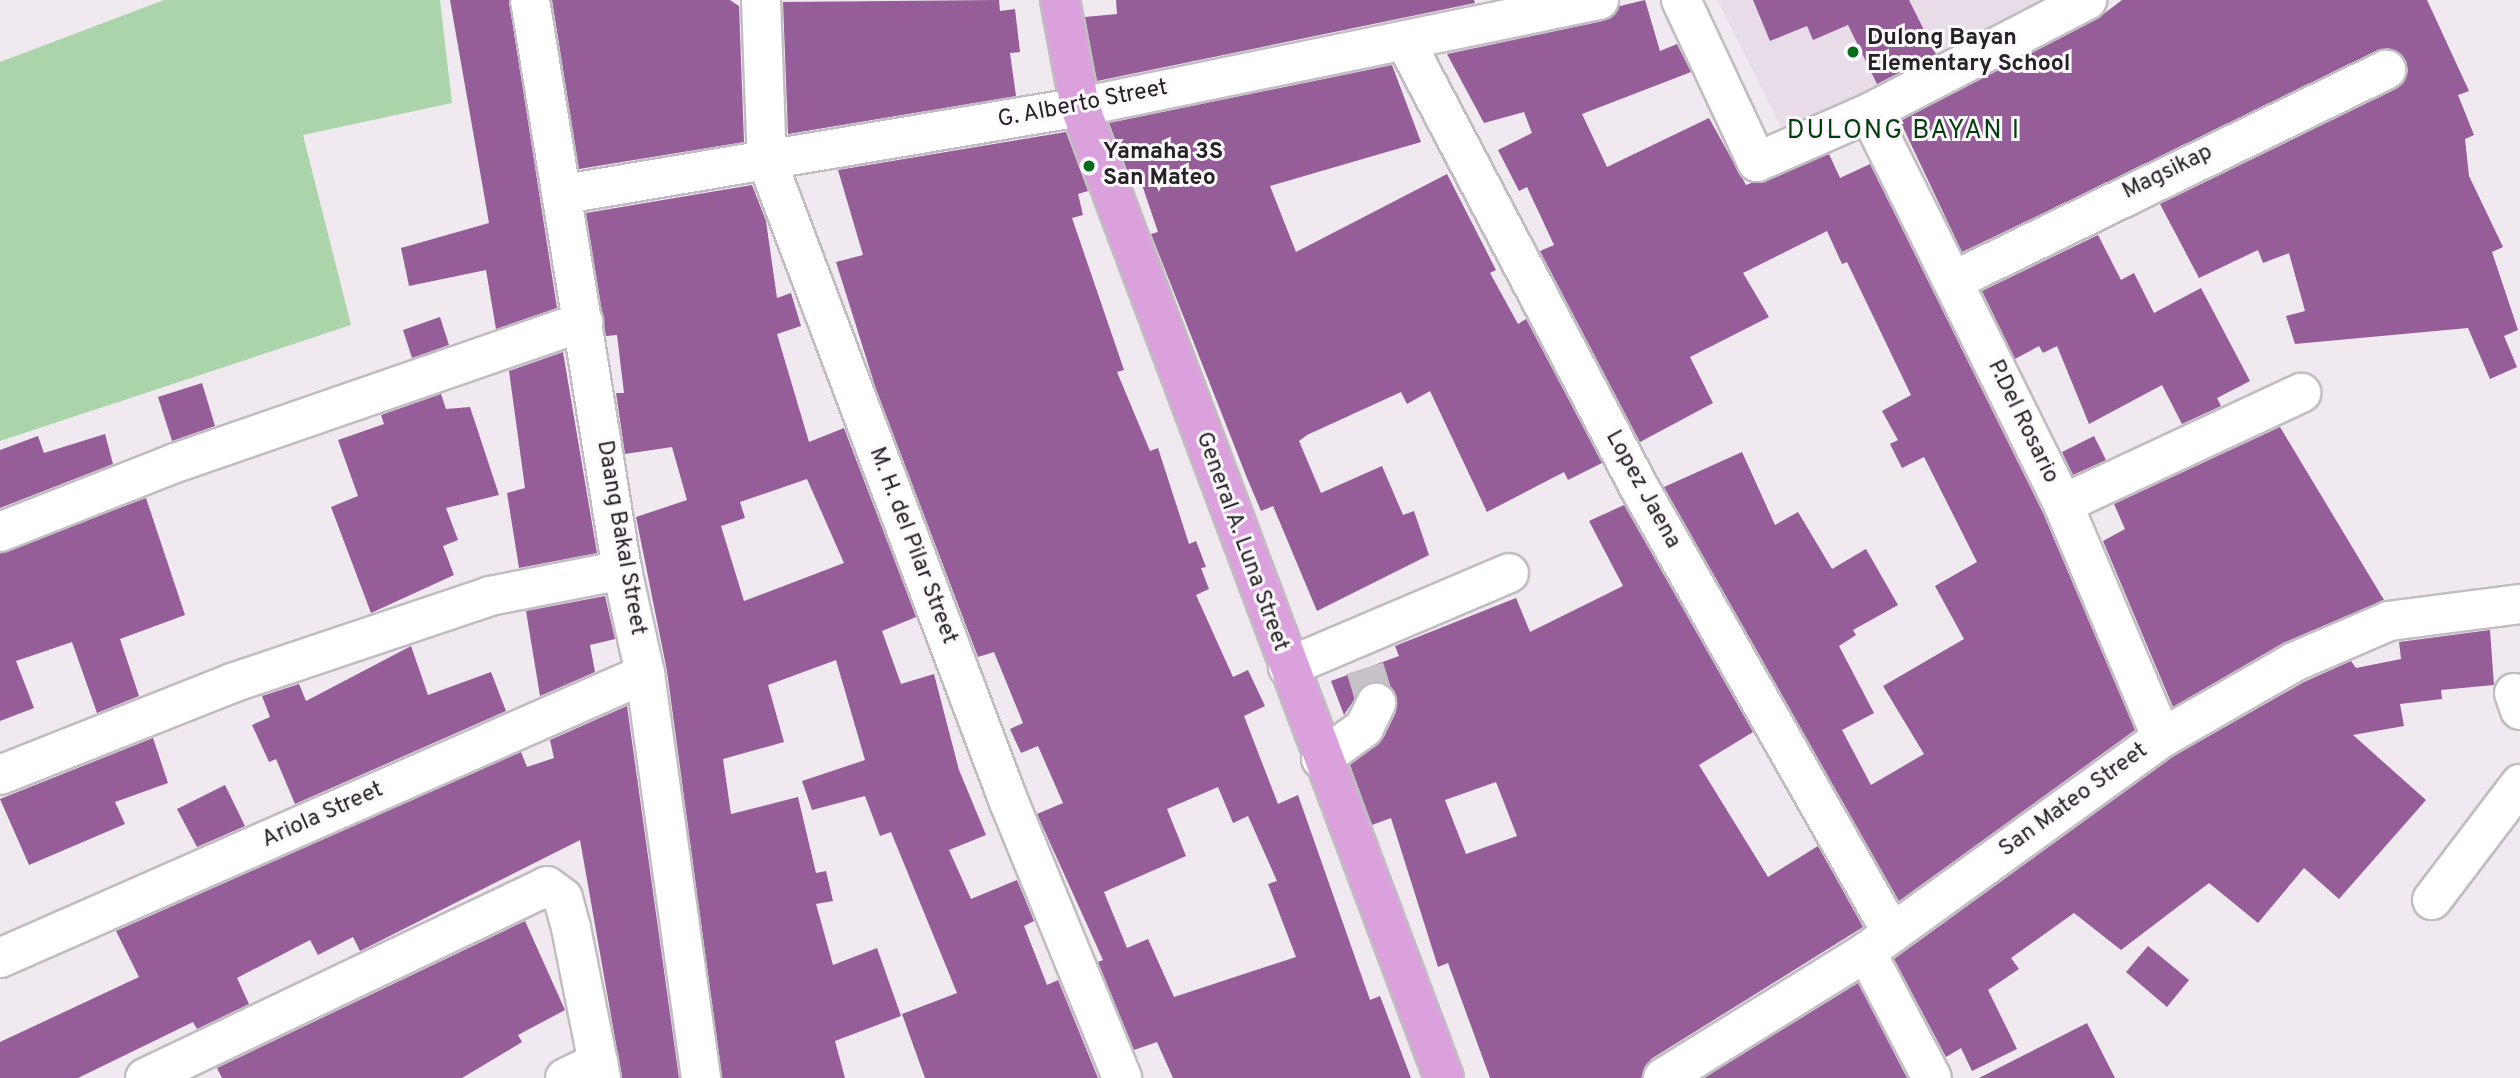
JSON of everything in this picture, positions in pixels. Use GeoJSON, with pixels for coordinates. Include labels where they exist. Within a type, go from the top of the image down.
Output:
{"type":"FeatureCollection","features":[{"type":"Feature","properties":{"kind":"main road","name":"General A. Luna Street"},"geometry":{"type":"LineString","coordinates":[[1060,0],[1080,107],[1321,759],[1444,1078]]}},
{"type":"Feature","properties":{"kind":"street","name":"Daang Bakal Street"},"geometry":{"type":"LineString","coordinates":[[530,0],[565,194],[622,570],[646,674],[701,1078]]}},
{"type":"Feature","properties":{"kind":"street","name":"M. H. del Pilar Street"},"geometry":{"type":"LineString","coordinates":[[761,0],[767,161],[1009,802],[1122,1078]]}},
{"type":"Feature","properties":{"kind":"street","name":"G. Alberto Street"},"geometry":{"type":"LineString","coordinates":[[565,194],[1080,107],[1599,0]]}},
{"type":"Feature","properties":{"kind":"street"},"geometry":{"type":"LineString","coordinates":[[1681,0],[1754,160],[1869,113],[2087,0]]}},
{"type":"Feature","properties":{"kind":"street","name":"Lopez Jaena"},"geometry":{"type":"LineString","coordinates":[[1405,41],[1879,942],[1933,1078]]}},
{"type":"Feature","properties":{"kind":"street","name":"Magsikap"},"geometry":{"type":"LineString","coordinates":[[1952,281],[2386,70]]}},
{"type":"Feature","properties":{"kind":"street","name":"P.Del Rosario"},"geometry":{"type":"LineString","coordinates":[[1869,113],[2063,504],[2162,738]]}},
{"type":"Feature","properties":{"kind":"street"},"geometry":{"type":"LineString","coordinates":[[0,532],[175,463],[583,323]]}},
{"type":"Feature","properties":{"kind":"street"},"geometry":{"type":"LineString","coordinates":[[2063,504],[2301,393]]}},
{"type":"Feature","properties":{"kind":"street"},"geometry":{"type":"LineString","coordinates":[[0,775],[232,684],[490,596],[622,570]]}},
{"type":"Feature","properties":{"kind":"street"},"geometry":{"type":"LineString","coordinates":[[1289,671],[1509,573]]}},
{"type":"Feature","properties":{"kind":"street","name":"San Mateo Street"},"geometry":{"type":"LineString","coordinates":[[1663,1078],[1879,942],[2162,738],[2294,662],[2369,628],[2520,604]]}},
{"type":"Feature","properties":{"kind":"street"},"geometry":{"type":"LineString","coordinates":[[1289,671],[1336,659],[1354,658],[1370,686],[1364,727],[1321,759]]}},
{"type":"Feature","properties":{"kind":"street","name":"Ariola Street"},"geometry":{"type":"LineString","coordinates":[[0,958],[646,674]]}},
{"type":"Feature","properties":{"kind":"street"},"geometry":{"type":"LineString","coordinates":[[2432,900],[2520,784]]}},
{"type":"Feature","properties":{"kind":"street"},"geometry":{"type":"LineString","coordinates":[[145,1078],[547,886],[563,898],[588,1073]]}},
{"type":"Feature","properties":{"kind":"shaded area","name":"Dulong Bayan Elementary School"},"geometry":{"type":"Polygon","coordinates":[[[1717,0],[2051,0],[1817,130],[1781,127],[1717,0]]]}},
{"type":"Feature","properties":{"kind":"green space"},"geometry":{"type":"Polygon","coordinates":[[[164,0],[440,0],[452,103],[303,135],[351,325],[0,441],[0,62],[164,0]]]}},
{"type":"Feature","properties":{"kind":"building"},"geometry":{"type":"Polygon","coordinates":[[[450,0],[509,0],[557,308],[496,329],[486,270],[409,286],[401,248],[489,223],[450,0]]]}},
{"type":"Feature","properties":{"kind":"building"},"geometry":{"type":"Polygon","coordinates":[[[552,0],[730,0],[739,6],[744,142],[579,169],[552,0]]]}},
{"type":"Feature","properties":{"kind":"building"},"geometry":{"type":"Polygon","coordinates":[[[999,0],[1000,11],[1015,9],[1020,52],[1010,53],[1016,96],[788,134],[783,2],[999,0]]]}},
{"type":"Feature","properties":{"kind":"building"},"geometry":{"type":"Polygon","coordinates":[[[1116,0],[1474,0],[1475,3],[1097,81],[1085,17],[1117,14],[1116,0]]]}},
{"type":"Feature","properties":{"kind":"building"},"geometry":{"type":"Polygon","coordinates":[[[1645,0],[1660,51],[1677,44],[1691,72],[1582,114],[1607,167],[1709,118],[1746,185],[1829,154],[1840,178],[1870,164],[2043,513],[2135,730],[1899,901],[1664,487],[1742,452],[1775,525],[1798,512],[1832,569],[1866,549],[1898,605],[1853,630],[1856,635],[1839,646],[1874,713],[1842,730],[1871,785],[1924,754],[1883,686],[1964,639],[1935,586],[1977,562],[1924,457],[1902,468],[1890,444],[1898,440],[1882,411],[1911,395],[1847,262],[1842,264],[1827,231],[1743,273],[1769,317],[1690,357],[1713,403],[1640,442],[1540,251],[1554,245],[1527,187],[1519,191],[1498,150],[1532,133],[1524,112],[1484,123],[1447,54],[1603,21],[1620,6],[1645,0]]]}},
{"type":"Feature","properties":{"kind":"building"},"geometry":{"type":"Polygon","coordinates":[[[1753,0],[1909,0],[1936,54],[1877,84],[1848,25],[1813,40],[1807,26],[1770,41],[1753,0]]]}},
{"type":"Feature","properties":{"kind":"building"},"geometry":{"type":"Polygon","coordinates":[[[2122,0],[2427,0],[2469,91],[2458,95],[2474,135],[2465,139],[2469,176],[2503,247],[2492,252],[2518,330],[2504,336],[2517,367],[2490,379],[2468,328],[2295,344],[2286,316],[2305,311],[2289,253],[2263,263],[2258,250],[2199,278],[2160,204],[2396,89],[2408,72],[2406,61],[2388,48],[1962,252],[1900,121],[2097,19],[2122,0]]]}},
{"type":"Feature","properties":{"kind":"building"},"geometry":{"type":"Polygon","coordinates":[[[1392,65],[1421,142],[1270,186],[1296,252],[1447,174],[1496,270],[1490,273],[1518,324],[1526,319],[1602,463],[1568,480],[1564,472],[1487,512],[1430,391],[1407,404],[1401,392],[1307,435],[1299,441],[1321,493],[1382,466],[1403,515],[1414,511],[1429,555],[1317,611],[1273,506],[1261,511],[1151,234],[1158,232],[1139,176],[1130,178],[1109,123],[1392,65]]]}},
{"type":"Feature","properties":{"kind":"building"},"geometry":{"type":"Polygon","coordinates":[[[1066,132],[1088,191],[1078,194],[1083,215],[1072,218],[1124,370],[1117,372],[1150,451],[1158,448],[1189,544],[1196,541],[1206,567],[1201,568],[1209,589],[1196,595],[1233,677],[1248,670],[1265,706],[1244,716],[1278,804],[1298,795],[1370,1000],[1380,996],[1411,1078],[1173,1078],[1157,1042],[1134,1050],[1098,962],[1103,960],[1037,814],[1063,803],[1038,746],[1021,753],[1010,729],[1023,723],[994,652],[978,657],[875,386],[836,262],[863,255],[838,170],[1066,132]],[[1218,787],[1167,809],[1186,856],[1104,892],[1127,948],[1148,939],[1174,997],[1296,957],[1268,884],[1277,881],[1248,816],[1233,823],[1218,787]]]}},
{"type":"Feature","properties":{"kind":"building"},"geometry":{"type":"Polygon","coordinates":[[[752,185],[766,221],[777,298],[791,293],[801,326],[777,334],[809,442],[844,428],[916,617],[882,631],[901,684],[934,674],[959,770],[986,835],[949,850],[971,899],[1017,880],[1034,921],[1024,926],[1047,985],[1058,980],[1098,1078],[925,1078],[902,1014],[957,993],[891,832],[880,836],[865,796],[812,810],[802,781],[865,760],[836,660],[768,685],[784,742],[723,759],[731,814],[798,797],[816,873],[826,871],[833,901],[816,904],[833,965],[877,948],[901,1016],[835,1041],[845,1078],[722,1078],[667,671],[636,517],[687,500],[672,447],[625,454],[616,393],[624,393],[617,335],[606,336],[586,213],[752,185]],[[807,479],[740,502],[745,518],[721,526],[744,601],[844,563],[807,479]]]}},
{"type":"Feature","properties":{"kind":"building"},"geometry":{"type":"Polygon","coordinates":[[[2098,235],[2121,280],[2134,273],[2154,313],[2201,288],[2250,381],[2217,398],[2221,406],[2182,424],[2162,385],[2089,424],[2057,346],[2043,353],[2039,346],[2015,359],[1982,291],[2098,235]]]}},
{"type":"Feature","properties":{"kind":"building"},"geometry":{"type":"Polygon","coordinates":[[[440,317],[449,345],[412,358],[403,330],[440,317]]]}},
{"type":"Feature","properties":{"kind":"building"},"geometry":{"type":"Polygon","coordinates":[[[563,352],[597,553],[519,568],[507,493],[525,488],[509,371],[563,352]]]}},
{"type":"Feature","properties":{"kind":"building"},"geometry":{"type":"Polygon","coordinates":[[[202,383],[215,426],[172,441],[158,397],[202,383]]]}},
{"type":"Feature","properties":{"kind":"building"},"geometry":{"type":"Polygon","coordinates":[[[441,394],[446,409],[470,407],[499,495],[446,508],[458,540],[443,546],[454,575],[371,613],[331,507],[358,496],[338,440],[384,424],[381,415],[441,394]]]}},
{"type":"Feature","properties":{"kind":"building"},"geometry":{"type":"Polygon","coordinates":[[[2280,427],[2384,600],[2283,643],[2173,707],[2103,541],[2125,529],[2114,504],[2280,427]]]}},
{"type":"Feature","properties":{"kind":"building"},"geometry":{"type":"Polygon","coordinates":[[[105,434],[113,464],[0,508],[0,450],[38,436],[44,453],[105,434]]]}},
{"type":"Feature","properties":{"kind":"building"},"geometry":{"type":"Polygon","coordinates":[[[2094,436],[2106,460],[2073,475],[2062,452],[2094,436]]]}},
{"type":"Feature","properties":{"kind":"building"},"geometry":{"type":"Polygon","coordinates":[[[146,498],[185,615],[120,639],[139,696],[97,713],[72,642],[16,661],[34,708],[0,721],[0,553],[146,498]]]}},
{"type":"Feature","properties":{"kind":"building"},"geometry":{"type":"Polygon","coordinates":[[[1624,505],[1753,732],[1699,765],[1768,877],[1818,846],[1863,927],[1651,1059],[1641,1078],[1490,1078],[1448,963],[1438,967],[1391,818],[1372,825],[1350,765],[1384,737],[1396,712],[1394,691],[1385,683],[1364,685],[1344,715],[1331,681],[1399,656],[1395,646],[1516,598],[1530,632],[1623,586],[1589,521],[1624,505]],[[1496,782],[1445,800],[1466,854],[1517,836],[1496,782]]]}},
{"type":"Feature","properties":{"kind":"building"},"geometry":{"type":"Polygon","coordinates":[[[605,596],[615,639],[590,645],[595,672],[540,696],[526,611],[605,596]]]}},
{"type":"Feature","properties":{"kind":"building"},"geometry":{"type":"Polygon","coordinates":[[[2490,630],[2494,685],[2441,690],[2442,699],[2400,704],[2404,726],[2353,735],[2426,800],[2339,899],[2304,868],[2258,923],[2209,883],[2121,950],[2074,913],[2011,958],[2019,969],[1988,990],[2017,1049],[1972,1071],[1961,1048],[1946,1057],[1894,959],[2174,756],[2304,682],[2351,661],[2356,668],[2401,659],[2399,642],[2490,630]]]}},
{"type":"Feature","properties":{"kind":"building"},"geometry":{"type":"Polygon","coordinates":[[[411,646],[428,695],[491,672],[506,711],[295,804],[276,759],[269,762],[252,725],[270,717],[262,696],[299,684],[306,701],[411,646]]]}},
{"type":"Feature","properties":{"kind":"building"},"geometry":{"type":"Polygon","coordinates":[[[627,706],[679,1078],[622,1078],[580,840],[360,951],[353,937],[318,955],[310,940],[237,978],[249,1004],[197,1029],[193,1022],[78,1078],[0,1078],[0,1042],[139,977],[116,931],[521,752],[527,767],[554,758],[550,740],[627,706]]]}},
{"type":"Feature","properties":{"kind":"building"},"geometry":{"type":"Polygon","coordinates":[[[153,738],[168,783],[115,802],[125,824],[29,865],[0,799],[153,738]]]}},
{"type":"Feature","properties":{"kind":"building"},"geometry":{"type":"Polygon","coordinates":[[[225,785],[245,826],[197,847],[177,809],[225,785]]]}},
{"type":"Feature","properties":{"kind":"building"},"geometry":{"type":"Polygon","coordinates":[[[525,921],[565,1010],[518,1035],[522,1042],[462,1078],[222,1078],[217,1068],[525,921]]]}},
{"type":"Feature","properties":{"kind":"building"},"geometry":{"type":"Polygon","coordinates":[[[2148,946],[2189,980],[2167,1007],[2126,972],[2148,946]]]}},
{"type":"Feature","properties":{"kind":"building"},"geometry":{"type":"Polygon","coordinates":[[[1858,983],[1907,1078],[1704,1078],[1858,983]]]}},
{"type":"Feature","properties":{"kind":"building"},"geometry":{"type":"Polygon","coordinates":[[[2087,1023],[2115,1078],[1979,1078],[2087,1023]]]}},
{"type":"Feature","properties":{"kind":"tunnel"},"geometry":{"type":"LineString","coordinates":[[1365,668],[1376,703]]}},
{"type":"Feature","properties":{"kind":"place","name":"Dulong Bayan Elementary School"},"geometry":{"type":"Point","coordinates":[1853,52]}},
{"type":"Feature","properties":{"kind":"place","name":"Yamaha 3S San Mateo"},"geometry":{"type":"Point","coordinates":[1089,166]}},
{"type":"Feature","properties":{"kind":"district","name":"DULONG BAYAN I"},"geometry":{"type":"Point","coordinates":[1904,132]}}]}
